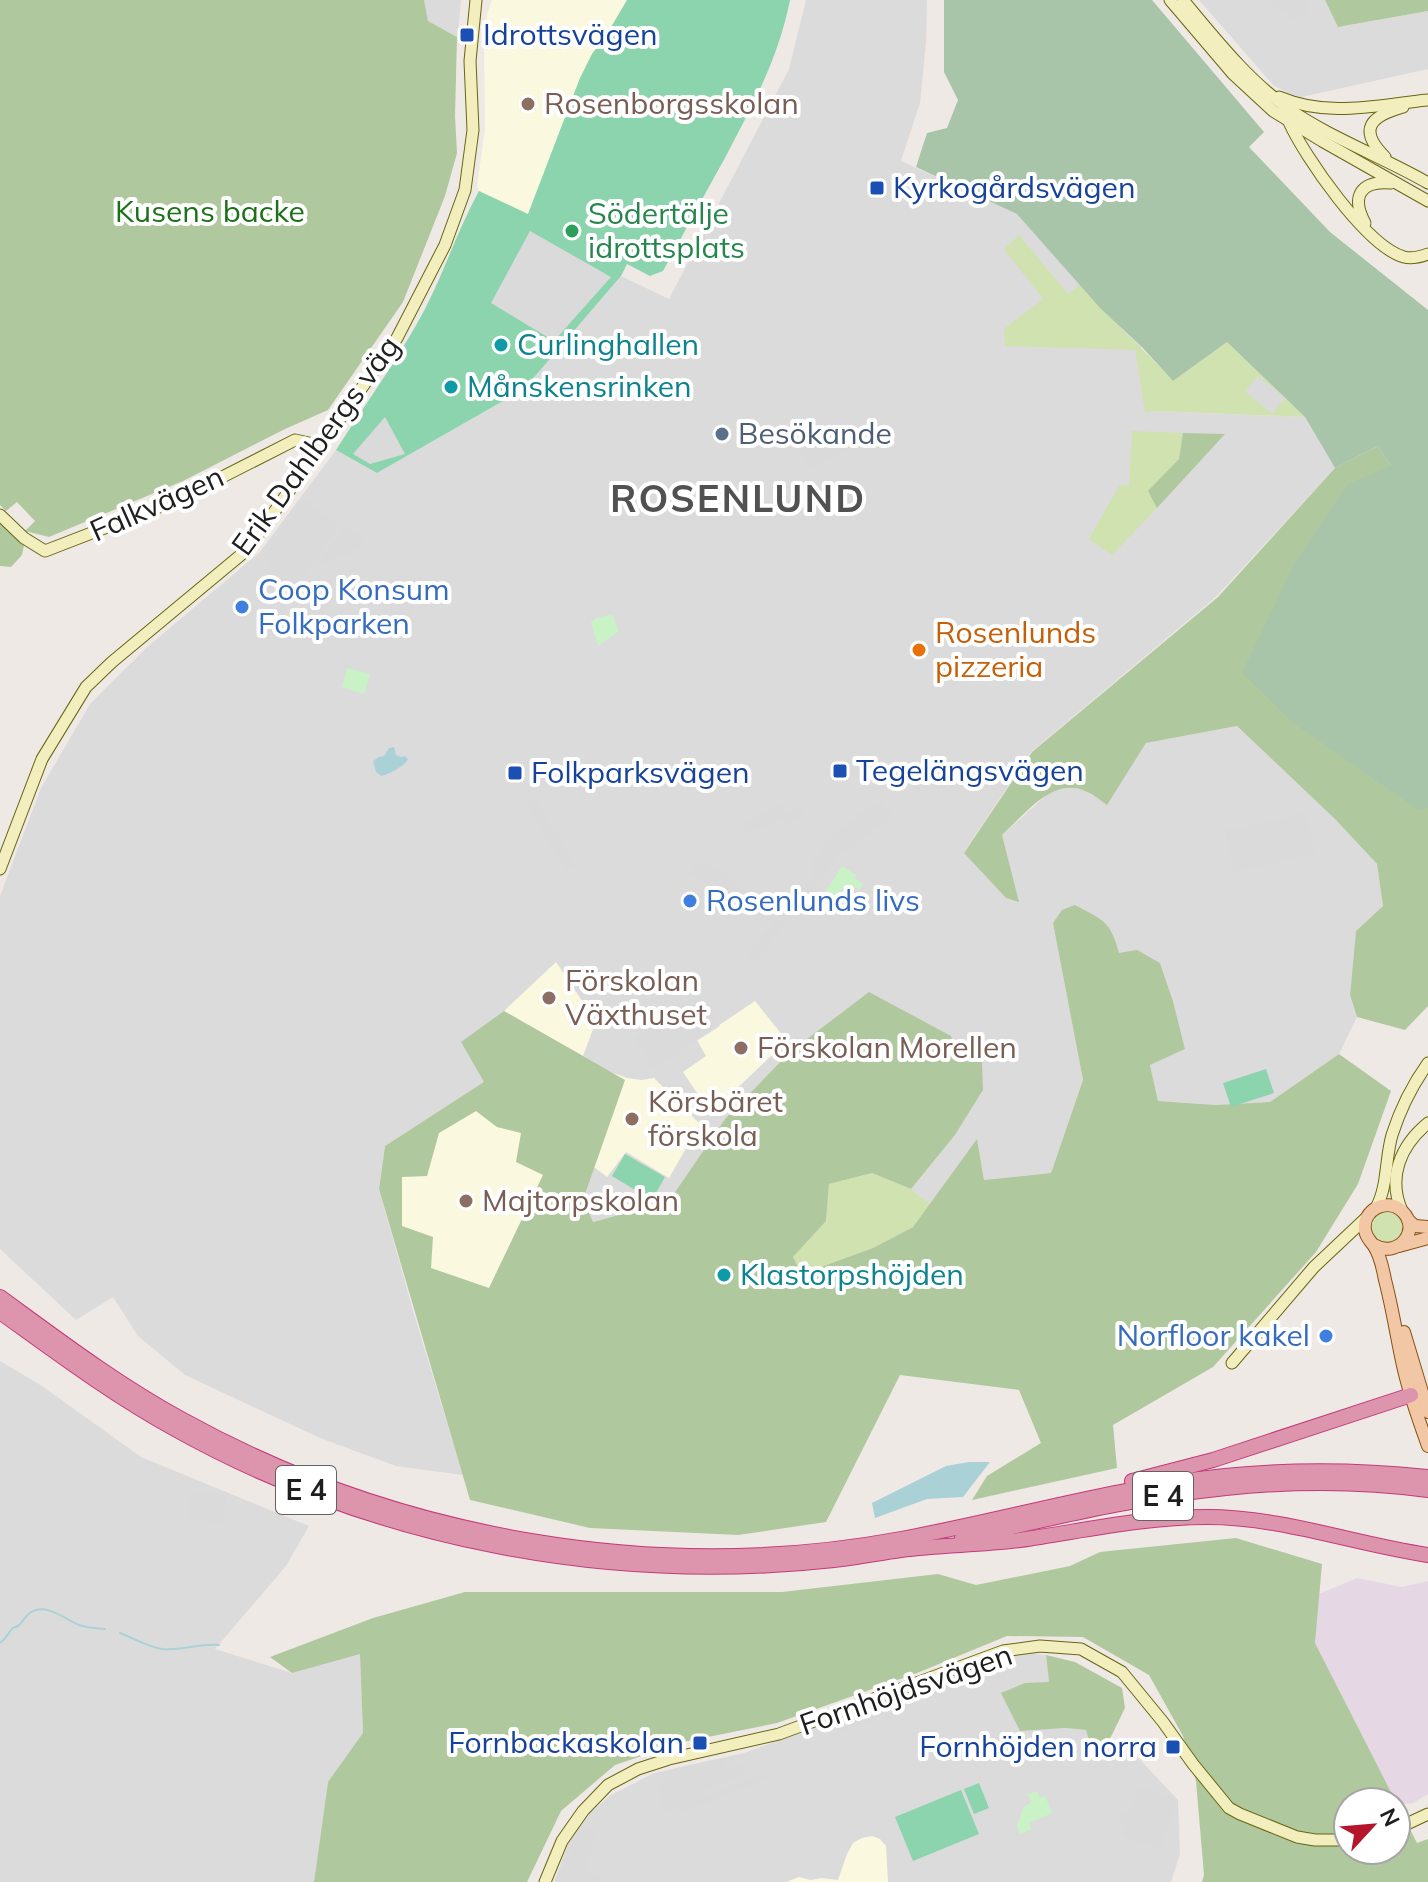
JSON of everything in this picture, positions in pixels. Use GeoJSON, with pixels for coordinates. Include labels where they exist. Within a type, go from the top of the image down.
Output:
{"type":"FeatureCollection","features":[{"type":"Feature","properties":{"kind":"highway","name":"E 4"},"geometry":{"type":"LineString","coordinates":[[0,1297],[96,1366],[179,1418],[286,1470],[368,1501],[434,1521],[517,1539],[596,1550],[681,1555],[757,1555],[832,1550],[1122,1492],[1225,1476],[1327,1471],[1428,1477]]}},
{"type":"Feature","properties":{"kind":"highway","name":"E 4"},"geometry":{"type":"LineString","coordinates":[[0,1312],[92,1378],[175,1429],[270,1476],[366,1513],[431,1532],[512,1550],[590,1561],[678,1567],[757,1566],[834,1560],[903,1550],[1124,1503],[1228,1487],[1344,1483],[1428,1490]]}},
{"type":"Feature","properties":{"kind":"highway"},"geometry":{"type":"LineString","coordinates":[[1016,1515],[1213,1460],[1411,1395]]}},
{"type":"Feature","properties":{"kind":"highway"},"geometry":{"type":"LineString","coordinates":[[903,1550],[1015,1540],[1155,1520],[1205,1517],[1258,1520],[1428,1555]]}},
{"type":"Feature","properties":{"kind":"main road"},"geometry":{"type":"LineString","coordinates":[[1428,1227],[1415,1226],[1391,1206],[1383,1205],[1366,1218],[1364,1229],[1386,1284],[1411,1395],[1428,1446]]}},
{"type":"Feature","properties":{"kind":"main road"},"geometry":{"type":"LineString","coordinates":[[1405,1216],[1408,1235],[1397,1247],[1390,1263],[1392,1284],[1427,1410]]}},
{"type":"Feature","properties":{"kind":"main road"},"geometry":{"type":"LineString","coordinates":[[1371,1242],[1386,1250],[1428,1238]]}},
{"type":"Feature","properties":{"kind":"main road"},"geometry":{"type":"LineString","coordinates":[[1411,1395],[1427,1410]]}},
{"type":"Feature","properties":{"kind":"street","name":"Erik Dahlbergs väg"},"geometry":{"type":"LineString","coordinates":[[0,869],[42,759],[86,687],[248,549],[397,338],[445,245],[465,190],[473,130],[470,61],[476,0]]}},
{"type":"Feature","properties":{"kind":"street"},"geometry":{"type":"LineString","coordinates":[[1170,0],[1233,74],[1259,99],[1288,121],[1428,201]]}},
{"type":"Feature","properties":{"kind":"street"},"geometry":{"type":"LineString","coordinates":[[1183,0],[1236,61],[1302,117],[1428,183]]}},
{"type":"Feature","properties":{"kind":"street"},"geometry":{"type":"LineString","coordinates":[[1269,92],[1302,105],[1335,109],[1428,100]]}},
{"type":"Feature","properties":{"kind":"street"},"geometry":{"type":"LineString","coordinates":[[1391,163],[1376,148],[1370,136],[1374,120],[1385,113],[1428,100]]}},
{"type":"Feature","properties":{"kind":"street"},"geometry":{"type":"LineString","coordinates":[[1288,121],[1345,208],[1374,237],[1404,257],[1428,254]]}},
{"type":"Feature","properties":{"kind":"street"},"geometry":{"type":"LineString","coordinates":[[1374,237],[1360,213],[1360,194],[1372,183],[1397,184]]}},
{"type":"Feature","properties":{"kind":"street","name":"Falkvägen"},"geometry":{"type":"LineString","coordinates":[[0,515],[24,538],[45,551],[177,500],[295,440],[309,443],[319,450]]}},
{"type":"Feature","properties":{"kind":"street"},"geometry":{"type":"LineString","coordinates":[[1376,1208],[1383,1192],[1392,1136],[1409,1094],[1428,1063]]}},
{"type":"Feature","properties":{"kind":"street"},"geometry":{"type":"LineString","coordinates":[[1405,1216],[1396,1187],[1398,1164],[1410,1139],[1428,1123]]}},
{"type":"Feature","properties":{"kind":"street"},"geometry":{"type":"LineString","coordinates":[[1232,1363],[1314,1267],[1366,1218]]}},
{"type":"Feature","properties":{"kind":"street"},"geometry":{"type":"LineString","coordinates":[[1340,1244],[1371,1242]]}},
{"type":"Feature","properties":{"kind":"street","name":"Fornhöjdsvägen"},"geometry":{"type":"LineString","coordinates":[[545,1882],[562,1841],[583,1811],[608,1785],[638,1769],[779,1734],[1003,1651],[1040,1646],[1081,1649],[1122,1672],[1229,1808],[1297,1837],[1332,1840]]}},
{"type":"Feature","properties":{"kind":"shaded area"},"geometry":{"type":"Polygon","coordinates":[[[424,0],[461,0],[456,58],[457,37],[428,21],[424,0]]]}},
{"type":"Feature","properties":{"kind":"shaded area","name":"Rosenborgsskolan"},"geometry":{"type":"Polygon","coordinates":[[[492,0],[627,0],[580,78],[528,215],[479,191],[477,186],[485,129],[484,49],[487,14],[492,0]]]}},
{"type":"Feature","properties":{"kind":"shaded area"},"geometry":{"type":"Polygon","coordinates":[[[806,0],[927,0],[920,103],[901,161],[1017,213],[1101,309],[1141,346],[1156,411],[1305,417],[1335,468],[1216,597],[1031,752],[964,852],[1006,898],[1018,901],[1002,835],[1051,791],[1069,786],[1086,791],[1107,804],[1146,743],[1237,726],[1335,819],[1377,864],[1383,906],[1356,931],[1350,995],[1357,1017],[1339,1054],[1270,1102],[1216,1105],[1158,1101],[1150,1065],[1185,1049],[1160,963],[1119,954],[1053,923],[1083,1080],[1051,1173],[984,1180],[977,1140],[930,1204],[911,1189],[955,1135],[983,1090],[790,1052],[725,1119],[669,1201],[592,1222],[583,1200],[625,1080],[485,1082],[385,1146],[379,1189],[463,1475],[396,1466],[320,1438],[185,1375],[138,1336],[113,1297],[76,1320],[0,1249],[0,896],[41,788],[90,704],[146,648],[259,553],[336,450],[377,473],[524,389],[621,276],[669,299],[789,69],[806,0]]]}},
{"type":"Feature","properties":{"kind":"shaded area"},"geometry":{"type":"Polygon","coordinates":[[[1199,0],[1325,0],[1339,27],[1428,11],[1428,69],[1297,98],[1273,85],[1199,0]]]}},
{"type":"Feature","properties":{"kind":"shaded area"},"geometry":{"type":"Polygon","coordinates":[[[1267,0],[1306,0],[1308,4],[1305,15],[1292,19],[1267,0]]]}},
{"type":"Feature","properties":{"kind":"shaded area"},"geometry":{"type":"Polygon","coordinates":[[[530,231],[611,277],[554,341],[491,303],[530,231]]]}},
{"type":"Feature","properties":{"kind":"shaded area"},"geometry":{"type":"Polygon","coordinates":[[[1258,376],[1285,398],[1272,414],[1245,391],[1258,376]]]}},
{"type":"Feature","properties":{"kind":"shaded area"},"geometry":{"type":"Polygon","coordinates":[[[385,417],[405,454],[370,464],[353,454],[385,417]]]}},
{"type":"Feature","properties":{"kind":"shaded area"},"geometry":{"type":"Polygon","coordinates":[[[837,430],[846,449],[809,468],[800,450],[837,430]]]}},
{"type":"Feature","properties":{"kind":"shaded area"},"geometry":{"type":"Polygon","coordinates":[[[304,500],[338,526],[304,576],[288,587],[263,555],[304,500]]]}},
{"type":"Feature","properties":{"kind":"shaded area"},"geometry":{"type":"Polygon","coordinates":[[[345,526],[365,542],[361,548],[325,564],[320,560],[345,526]]]}},
{"type":"Feature","properties":{"kind":"shaded area"},"geometry":{"type":"Polygon","coordinates":[[[408,582],[412,611],[419,627],[407,632],[392,626],[387,583],[408,582]]]}},
{"type":"Feature","properties":{"kind":"shaded area"},"geometry":{"type":"Polygon","coordinates":[[[536,799],[575,865],[566,871],[526,804],[536,799]]]}},
{"type":"Feature","properties":{"kind":"shaded area"},"geometry":{"type":"Polygon","coordinates":[[[881,799],[893,817],[841,854],[755,963],[747,958],[815,871],[810,865],[830,837],[881,799]]]}},
{"type":"Feature","properties":{"kind":"shaded area"},"geometry":{"type":"Polygon","coordinates":[[[782,803],[787,814],[802,805],[808,812],[783,825],[779,819],[747,834],[742,822],[782,803]]]}},
{"type":"Feature","properties":{"kind":"shaded area"},"geometry":{"type":"Polygon","coordinates":[[[1306,813],[1315,854],[1234,872],[1225,831],[1306,813]]]}},
{"type":"Feature","properties":{"kind":"shaded area"},"geometry":{"type":"Polygon","coordinates":[[[699,862],[706,867],[710,863],[746,892],[734,907],[691,873],[699,862]]]}},
{"type":"Feature","properties":{"kind":"shaded area","name":"Förskolan Växthuset"},"geometry":{"type":"Polygon","coordinates":[[[556,962],[593,1017],[593,1029],[583,1056],[504,1011],[556,962]]]}},
{"type":"Feature","properties":{"kind":"shaded area"},"geometry":{"type":"Polygon","coordinates":[[[701,996],[720,1026],[654,1068],[635,1038],[701,996]]]}},
{"type":"Feature","properties":{"kind":"shaded area","name":"Förskolan Morellen"},"geometry":{"type":"Polygon","coordinates":[[[755,1001],[787,1041],[715,1109],[699,1096],[683,1072],[706,1056],[697,1040],[755,1001]]]}},
{"type":"Feature","properties":{"kind":"shaded area","name":"Körsbäret förskola"},"geometry":{"type":"Polygon","coordinates":[[[594,1066],[627,1078],[654,1078],[700,1124],[669,1178],[626,1152],[607,1177],[560,1141],[594,1066]]]}},
{"type":"Feature","properties":{"kind":"shaded area","name":"Majtorpskolan"},"geometry":{"type":"Polygon","coordinates":[[[476,1111],[497,1127],[521,1132],[543,1175],[489,1288],[430,1268],[402,1226],[402,1177],[427,1176],[439,1133],[476,1111]]]}},
{"type":"Feature","properties":{"kind":"shaded area"},"geometry":{"type":"Polygon","coordinates":[[[0,1361],[42,1386],[141,1457],[309,1526],[286,1566],[215,1649],[292,1673],[360,1653],[363,1734],[328,1782],[314,1882],[0,1882],[0,1361]]]}},
{"type":"Feature","properties":{"kind":"shaded area"},"geometry":{"type":"Polygon","coordinates":[[[189,1492],[226,1496],[224,1523],[187,1520],[189,1492]]]}},
{"type":"Feature","properties":{"kind":"shaded area"},"geometry":{"type":"Polygon","coordinates":[[[1357,1578],[1402,1587],[1428,1581],[1428,1794],[1413,1803],[1412,1786],[1387,1786],[1315,1643],[1319,1594],[1357,1578]]]}},
{"type":"Feature","properties":{"kind":"shaded area"},"geometry":{"type":"Polygon","coordinates":[[[1025,1653],[1046,1655],[1049,1683],[1025,1683],[1020,1731],[1086,1730],[1092,1751],[1106,1747],[1131,1750],[1178,1800],[1180,1854],[1171,1882],[554,1882],[571,1836],[590,1813],[611,1795],[654,1773],[744,1753],[993,1659],[1025,1653]]]}},
{"type":"Feature","properties":{"kind":"shaded area"},"geometry":{"type":"Polygon","coordinates":[[[888,1705],[891,1713],[844,1731],[841,1723],[888,1705]]]}},
{"type":"Feature","properties":{"kind":"shaded area"},"geometry":{"type":"Polygon","coordinates":[[[723,1758],[728,1771],[742,1765],[746,1775],[701,1793],[705,1804],[680,1814],[677,1807],[665,1811],[657,1788],[673,1769],[723,1758]]]}},
{"type":"Feature","properties":{"kind":"shaded area"},"geometry":{"type":"Polygon","coordinates":[[[763,1772],[766,1779],[707,1803],[704,1796],[763,1772]]]}},
{"type":"Feature","properties":{"kind":"shaded area"},"geometry":{"type":"Polygon","coordinates":[[[1139,1786],[1178,1800],[1160,1849],[1122,1835],[1126,1824],[1120,1821],[1124,1811],[1130,1811],[1139,1786]]]}},
{"type":"Feature","properties":{"kind":"shaded area"},"geometry":{"type":"Polygon","coordinates":[[[580,1826],[597,1832],[584,1870],[603,1877],[601,1882],[559,1882],[580,1826]]]}},
{"type":"Feature","properties":{"kind":"shaded area"},"geometry":{"type":"Polygon","coordinates":[[[872,1836],[886,1846],[888,1882],[786,1882],[799,1877],[838,1880],[853,1843],[872,1836]]]}},
{"type":"Feature","properties":{"kind":"green space","name":"Kusens backe"},"geometry":{"type":"Polygon","coordinates":[[[0,0],[424,0],[428,21],[457,37],[457,153],[445,196],[403,302],[328,410],[183,481],[49,537],[25,531],[35,521],[17,502],[6,511],[0,505],[0,0]]]}},
{"type":"Feature","properties":{"kind":"green space","name":"Södertälje idrottsplats"},"geometry":{"type":"Polygon","coordinates":[[[627,0],[790,0],[772,62],[755,100],[663,271],[650,276],[627,264],[621,276],[524,389],[377,473],[336,450],[425,309],[479,191],[528,214],[580,78],[627,0]]]}},
{"type":"Feature","properties":{"kind":"green space"},"geometry":{"type":"Polygon","coordinates":[[[944,0],[1152,0],[1264,132],[1249,147],[1330,232],[1428,310],[1428,808],[1417,809],[1295,724],[1242,673],[1295,563],[1348,484],[1391,466],[1378,446],[1335,468],[1305,417],[1227,342],[1173,381],[1101,309],[1017,214],[916,167],[927,133],[947,128],[958,100],[944,72],[944,0]]]}},
{"type":"Feature","properties":{"kind":"green space"},"geometry":{"type":"Polygon","coordinates":[[[1325,0],[1428,0],[1428,11],[1338,27],[1325,0]]]}},
{"type":"Feature","properties":{"kind":"green space"},"geometry":{"type":"Polygon","coordinates":[[[1019,235],[1068,294],[1080,285],[1173,381],[1227,342],[1305,417],[1145,412],[1135,350],[1005,346],[1004,329],[1043,299],[1004,249],[1019,235]]]}},
{"type":"Feature","properties":{"kind":"green space"},"geometry":{"type":"Polygon","coordinates":[[[1132,431],[1183,433],[1179,459],[1148,491],[1157,508],[1112,555],[1089,539],[1119,486],[1129,485],[1132,431]]]}},
{"type":"Feature","properties":{"kind":"green space"},"geometry":{"type":"Polygon","coordinates":[[[1183,433],[1225,434],[1157,508],[1148,491],[1179,459],[1183,433]]]}},
{"type":"Feature","properties":{"kind":"green space"},"geometry":{"type":"Polygon","coordinates":[[[1428,444],[1428,1006],[1405,1030],[1357,1017],[1350,995],[1356,931],[1383,906],[1377,864],[1335,819],[1237,726],[1146,743],[1107,805],[1088,792],[1073,788],[1050,793],[1029,808],[1002,835],[1019,902],[1006,898],[964,853],[1032,752],[1218,597],[1335,468],[1378,446],[1391,466],[1428,444]]]}},
{"type":"Feature","properties":{"kind":"green space"},"geometry":{"type":"Polygon","coordinates":[[[0,523],[24,545],[22,555],[11,567],[0,566],[0,523]]]}},
{"type":"Feature","properties":{"kind":"green space"},"geometry":{"type":"Polygon","coordinates":[[[612,615],[619,631],[598,646],[591,623],[612,615]]]}},
{"type":"Feature","properties":{"kind":"green space"},"geometry":{"type":"Polygon","coordinates":[[[347,668],[370,674],[364,694],[342,687],[347,668]]]}},
{"type":"Feature","properties":{"kind":"green space"},"geometry":{"type":"Polygon","coordinates":[[[842,866],[863,884],[859,890],[852,885],[842,889],[834,902],[823,896],[842,866]]]}},
{"type":"Feature","properties":{"kind":"green space"},"geometry":{"type":"Polygon","coordinates":[[[1075,905],[1099,919],[1109,928],[1119,953],[1137,950],[1160,963],[1185,1049],[1150,1065],[1158,1101],[1216,1105],[1270,1102],[1339,1054],[1391,1091],[1358,1184],[1316,1252],[1213,1367],[1113,1425],[1117,1468],[972,1500],[987,1476],[1041,1443],[1019,1390],[900,1375],[826,1522],[738,1535],[590,1528],[470,1500],[379,1189],[385,1146],[484,1082],[461,1042],[504,1011],[625,1080],[583,1200],[593,1222],[669,1201],[725,1119],[790,1052],[869,992],[951,1036],[955,1050],[982,1062],[983,1090],[955,1135],[911,1189],[872,1173],[829,1184],[826,1221],[793,1257],[802,1274],[873,1248],[913,1227],[977,1139],[984,1180],[1051,1173],[1083,1080],[1053,923],[1062,910],[1075,905]],[[476,1111],[439,1133],[427,1176],[402,1177],[402,1226],[433,1237],[431,1268],[489,1288],[543,1175],[516,1162],[521,1133],[497,1127],[476,1111]]]}},
{"type":"Feature","properties":{"kind":"green space"},"geometry":{"type":"Polygon","coordinates":[[[1266,1069],[1274,1093],[1231,1107],[1223,1083],[1266,1069]]]}},
{"type":"Feature","properties":{"kind":"green space"},"geometry":{"type":"Polygon","coordinates":[[[625,1154],[665,1177],[652,1200],[612,1176],[625,1154]]]}},
{"type":"Feature","properties":{"kind":"green space"},"geometry":{"type":"Polygon","coordinates":[[[872,1173],[911,1189],[930,1204],[913,1227],[873,1248],[802,1275],[793,1257],[826,1221],[829,1184],[872,1173]]]}},
{"type":"Feature","properties":{"kind":"green space"},"geometry":{"type":"Polygon","coordinates":[[[1387,1212],[1399,1216],[1403,1228],[1399,1240],[1387,1244],[1375,1240],[1371,1228],[1375,1216],[1387,1212]]]}},
{"type":"Feature","properties":{"kind":"green space"},"geometry":{"type":"Polygon","coordinates":[[[1236,1538],[1322,1564],[1315,1643],[1388,1786],[1332,1786],[1332,1866],[1412,1866],[1412,1833],[1417,1843],[1428,1839],[1428,1882],[1202,1882],[1204,1875],[1196,1781],[1183,1736],[1149,1675],[1083,1637],[1007,1636],[917,1673],[777,1723],[683,1742],[615,1765],[561,1811],[527,1882],[314,1882],[328,1782],[363,1733],[360,1654],[292,1673],[270,1657],[373,1618],[465,1592],[782,1592],[938,1574],[976,1585],[1070,1566],[1100,1552],[1236,1538]]]}},
{"type":"Feature","properties":{"kind":"green space"},"geometry":{"type":"Polygon","coordinates":[[[1046,1655],[1075,1662],[1122,1688],[1125,1708],[1106,1747],[1092,1751],[1086,1730],[1020,1731],[1001,1693],[1025,1683],[1049,1682],[1046,1655]]]}},
{"type":"Feature","properties":{"kind":"green space"},"geometry":{"type":"Polygon","coordinates":[[[979,1783],[989,1808],[974,1814],[964,1789],[979,1783]]]}},
{"type":"Feature","properties":{"kind":"green space"},"geometry":{"type":"Polygon","coordinates":[[[961,1790],[979,1834],[913,1861],[895,1817],[961,1790]]]}},
{"type":"Feature","properties":{"kind":"green space"},"geometry":{"type":"Polygon","coordinates":[[[1037,1791],[1040,1798],[1045,1796],[1052,1813],[1029,1823],[1031,1830],[1020,1834],[1017,1826],[1023,1808],[1031,1802],[1028,1794],[1037,1791]]]}},
{"type":"Feature","properties":{"kind":"water"},"geometry":{"type":"Polygon","coordinates":[[[394,747],[396,755],[408,759],[381,776],[376,772],[373,761],[394,747]]]}},
{"type":"Feature","properties":{"kind":"water"},"geometry":{"type":"Polygon","coordinates":[[[990,1462],[963,1497],[927,1499],[875,1518],[872,1503],[946,1466],[990,1462]]]}},
{"type":"Feature","properties":{"kind":"waterway"},"geometry":{"type":"LineString","coordinates":[[0,1643],[31,1612],[43,1609],[82,1626],[105,1629]]}},
{"type":"Feature","properties":{"kind":"waterway"},"geometry":{"type":"LineString","coordinates":[[120,1633],[162,1649],[219,1645]]}},
{"type":"Feature","properties":{"kind":"place","name":"Idrottsvägen"},"geometry":{"type":"Point","coordinates":[467,35]}},
{"type":"Feature","properties":{"kind":"place","name":"Rosenborgsskolan"},"geometry":{"type":"Point","coordinates":[528,104]}},
{"type":"Feature","properties":{"kind":"place","name":"Kyrkogårdsvägen"},"geometry":{"type":"Point","coordinates":[877,188]}},
{"type":"Feature","properties":{"kind":"place","name":"Södertälje idrottsplats"},"geometry":{"type":"Point","coordinates":[572,231]}},
{"type":"Feature","properties":{"kind":"place","name":"Curlinghallen"},"geometry":{"type":"Point","coordinates":[501,345]}},
{"type":"Feature","properties":{"kind":"place","name":"Månskensrinken"},"geometry":{"type":"Point","coordinates":[451,387]}},
{"type":"Feature","properties":{"kind":"place","name":"Besökande"},"geometry":{"type":"Point","coordinates":[722,434]}},
{"type":"Feature","properties":{"kind":"place","name":"Coop Konsum Folkparken"},"geometry":{"type":"Point","coordinates":[242,607]}},
{"type":"Feature","properties":{"kind":"place","name":"Rosenlunds pizzeria"},"geometry":{"type":"Point","coordinates":[919,650]}},
{"type":"Feature","properties":{"kind":"place","name":"Tegelängsvägen"},"geometry":{"type":"Point","coordinates":[840,771]}},
{"type":"Feature","properties":{"kind":"place","name":"Folkparksvägen"},"geometry":{"type":"Point","coordinates":[515,773]}},
{"type":"Feature","properties":{"kind":"place","name":"Rosenlunds livs"},"geometry":{"type":"Point","coordinates":[690,901]}},
{"type":"Feature","properties":{"kind":"place","name":"Förskolan Växthuset"},"geometry":{"type":"Point","coordinates":[549,998]}},
{"type":"Feature","properties":{"kind":"place","name":"Förskolan Morellen"},"geometry":{"type":"Point","coordinates":[741,1048]}},
{"type":"Feature","properties":{"kind":"place","name":"Körsbäret förskola"},"geometry":{"type":"Point","coordinates":[632,1119]}},
{"type":"Feature","properties":{"kind":"place","name":"Majtorpskolan"},"geometry":{"type":"Point","coordinates":[466,1201]}},
{"type":"Feature","properties":{"kind":"place","name":"Klastorpshöjden"},"geometry":{"type":"Point","coordinates":[724,1275]}},
{"type":"Feature","properties":{"kind":"place","name":"Norfloor kakel"},"geometry":{"type":"Point","coordinates":[1326,1336]}},
{"type":"Feature","properties":{"kind":"place","name":"Fornbackaskolan"},"geometry":{"type":"Point","coordinates":[700,1743]}},
{"type":"Feature","properties":{"kind":"place","name":"Fornhöjden norra"},"geometry":{"type":"Point","coordinates":[1173,1747]}},
{"type":"Feature","properties":{"kind":"district","name":"ROSENLUND"},"geometry":{"type":"Point","coordinates":[738,499]}}]}
